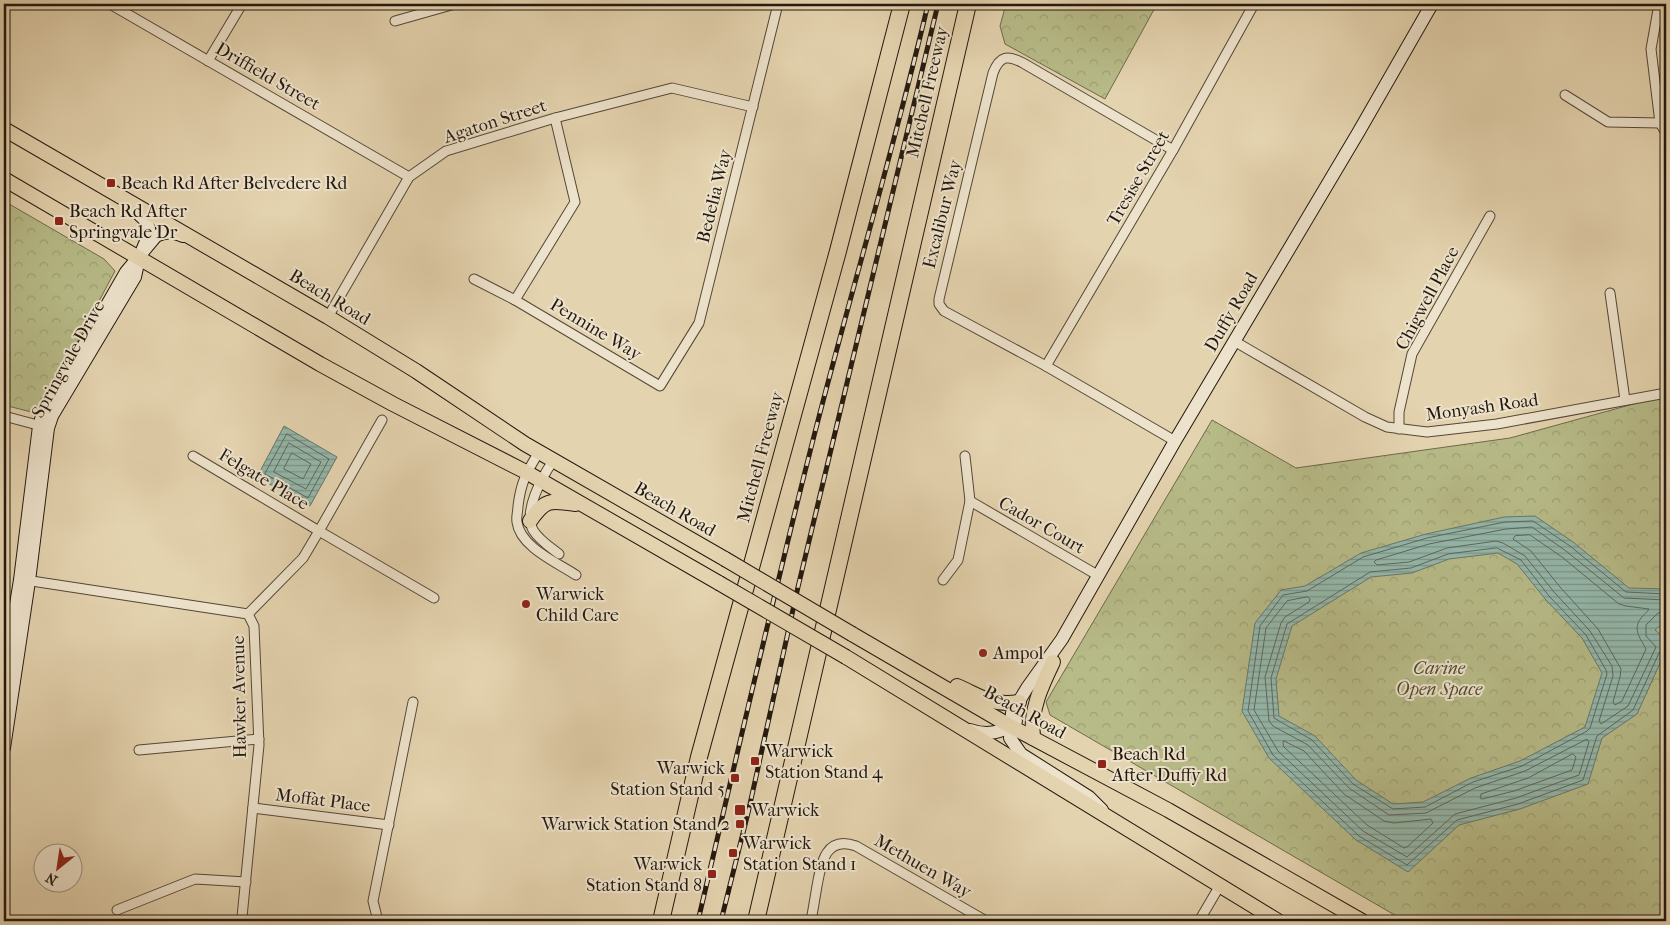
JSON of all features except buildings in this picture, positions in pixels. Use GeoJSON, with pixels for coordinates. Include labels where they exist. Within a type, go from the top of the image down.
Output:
{"type":"FeatureCollection","features":[{"type":"Feature","properties":{"kind":"highway","name":"Mitchell Freeway"},"geometry":{"type":"LineString","coordinates":[[661,921],[699,757],[838,250],[902,4]]}},
{"type":"Feature","properties":{"kind":"highway","name":"Mitchell Freeway"},"geometry":{"type":"LineString","coordinates":[[756,921],[968,4]]}},
{"type":"Feature","properties":{"kind":"main road","name":"Duffy Road"},"geometry":{"type":"LineString","coordinates":[[1010,726],[1012,713],[1062,639],[1175,441],[1358,133],[1432,4]]}},
{"type":"Feature","properties":{"kind":"main road","name":"Beach Road"},"geometry":{"type":"LineString","coordinates":[[4,129],[328,317],[416,371],[552,461],[725,559],[1010,726],[1168,810],[1362,921]]}},
{"type":"Feature","properties":{"kind":"main road"},"geometry":{"type":"LineString","coordinates":[[4,179],[320,364],[392,404],[526,472],[719,583],[954,723],[1219,887],[1278,921]]}},
{"type":"Feature","properties":{"kind":"main road","name":"Springvale Drive"},"geometry":{"type":"LineString","coordinates":[[4,748],[44,427],[135,277],[139,258],[149,234],[149,228],[144,219],[114,193]]}},
{"type":"Feature","properties":{"kind":"main road","name":"Springvale Drive"},"geometry":{"type":"LineString","coordinates":[[139,258],[156,236],[162,233],[173,232],[197,242]]}},
{"type":"Feature","properties":{"kind":"main road"},"geometry":{"type":"LineString","coordinates":[[530,520],[539,508],[550,502],[557,501],[586,506]]}},
{"type":"Feature","properties":{"kind":"main road","name":"Springvale Drive"},"geometry":{"type":"LineString","coordinates":[[4,678],[24,580]]}},
{"type":"Feature","properties":{"kind":"main road","name":"Duffy Road"},"geometry":{"type":"LineString","coordinates":[[1010,726],[1020,718],[1053,662],[1062,639]]}},
{"type":"Feature","properties":{"kind":"main road"},"geometry":{"type":"LineString","coordinates":[[890,656],[993,703],[1019,702]]}},
{"type":"Feature","properties":{"kind":"main road"},"geometry":{"type":"LineString","coordinates":[[1033,738],[1032,715],[1040,689],[1053,662]]}},
{"type":"Feature","properties":{"kind":"main road"},"geometry":{"type":"LineString","coordinates":[[954,723],[982,734],[996,733],[1010,726],[1010,738],[1021,754],[1090,797],[1115,822]]}},
{"type":"Feature","properties":{"kind":"street","name":"Driffield Street"},"geometry":{"type":"LineString","coordinates":[[110,4],[410,177]]}},
{"type":"Feature","properties":{"kind":"street"},"geometry":{"type":"LineString","coordinates":[[208,61],[242,4]]}},
{"type":"Feature","properties":{"kind":"street"},"geometry":{"type":"LineString","coordinates":[[395,21],[455,4]]}},
{"type":"Feature","properties":{"kind":"street","name":"Bedelia Way"},"geometry":{"type":"LineString","coordinates":[[660,386],[699,323],[778,4]]}},
{"type":"Feature","properties":{"kind":"street","name":"Tresise Street"},"geometry":{"type":"LineString","coordinates":[[1046,366],[1173,150],[1254,4]]}},
{"type":"Feature","properties":{"kind":"street"},"geometry":{"type":"LineString","coordinates":[[1659,4],[1651,49],[1660,123],[1666,133]]}},
{"type":"Feature","properties":{"kind":"street","name":"Excalibur Way"},"geometry":{"type":"LineString","coordinates":[[1173,150],[1013,58],[1003,59],[995,68],[940,289],[939,304],[948,313],[1046,366],[1175,441]]}},
{"type":"Feature","properties":{"kind":"street","name":"Agaton Street"},"geometry":{"type":"LineString","coordinates":[[328,317],[410,177],[446,151],[555,118],[672,88],[754,107]]}},
{"type":"Feature","properties":{"kind":"street"},"geometry":{"type":"LineString","coordinates":[[1565,95],[1608,122],[1660,123]]}},
{"type":"Feature","properties":{"kind":"street"},"geometry":{"type":"LineString","coordinates":[[515,300],[575,202],[555,118]]}},
{"type":"Feature","properties":{"kind":"street","name":"Chigwell Place"},"geometry":{"type":"LineString","coordinates":[[1399,429],[1399,412],[1412,354],[1490,216]]}},
{"type":"Feature","properties":{"kind":"street","name":"Pennine Way"},"geometry":{"type":"LineString","coordinates":[[474,279],[515,300],[660,386]]}},
{"type":"Feature","properties":{"kind":"street"},"geometry":{"type":"LineString","coordinates":[[1610,293],[1625,400]]}},
{"type":"Feature","properties":{"kind":"street","name":"Monyash Road"},"geometry":{"type":"LineString","coordinates":[[1234,341],[1387,428],[1426,432],[1488,425],[1666,393]]}},
{"type":"Feature","properties":{"kind":"street"},"geometry":{"type":"LineString","coordinates":[[4,416],[44,427]]}},
{"type":"Feature","properties":{"kind":"street","name":"Felgate Place"},"geometry":{"type":"LineString","coordinates":[[248,614],[303,558],[382,420]]}},
{"type":"Feature","properties":{"kind":"street"},"geometry":{"type":"LineString","coordinates":[[539,452],[526,472],[520,490],[516,520],[523,537],[538,551],[576,575]]}},
{"type":"Feature","properties":{"kind":"street","name":"Felgate Place"},"geometry":{"type":"LineString","coordinates":[[193,456],[434,598]]}},
{"type":"Feature","properties":{"kind":"street"},"geometry":{"type":"LineString","coordinates":[[944,580],[958,560],[970,502],[965,456]]}},
{"type":"Feature","properties":{"kind":"street"},"geometry":{"type":"LineString","coordinates":[[552,461],[540,480],[530,520],[532,528],[538,536],[559,554]]}},
{"type":"Feature","properties":{"kind":"street","name":"Cador Court"},"geometry":{"type":"LineString","coordinates":[[970,502],[1099,576]]}},
{"type":"Feature","properties":{"kind":"street","name":"Hawker Avenue"},"geometry":{"type":"LineString","coordinates":[[24,580],[248,614],[254,626],[259,738],[243,921]]}},
{"type":"Feature","properties":{"kind":"street","name":"Moffat Place"},"geometry":{"type":"LineString","coordinates":[[377,917],[373,901],[413,702]]}},
{"type":"Feature","properties":{"kind":"street"},"geometry":{"type":"LineString","coordinates":[[139,750],[259,738]]}},
{"type":"Feature","properties":{"kind":"street","name":"Moffat Place"},"geometry":{"type":"LineString","coordinates":[[253,808],[389,825]]}},
{"type":"Feature","properties":{"kind":"street","name":"Methuen Way"},"geometry":{"type":"LineString","coordinates":[[811,921],[822,859],[832,848],[844,844],[856,846],[983,921]]}},
{"type":"Feature","properties":{"kind":"street"},"geometry":{"type":"LineString","coordinates":[[117,910],[195,879],[246,882]]}},
{"type":"Feature","properties":{"kind":"street"},"geometry":{"type":"LineString","coordinates":[[1199,921],[1219,887]]}},
{"type":"Feature","properties":{"kind":"green space"},"geometry":{"type":"Polygon","coordinates":[[[1006,4],[1157,4],[1105,99],[1005,44],[1000,26],[1006,4]]]}},
{"type":"Feature","properties":{"kind":"green space"},"geometry":{"type":"Polygon","coordinates":[[[4,201],[104,259],[115,271],[39,414],[4,405],[4,201]]]}},
{"type":"Feature","properties":{"kind":"green space","name":"Carine Open Space"},"geometry":{"type":"Polygon","coordinates":[[[1666,395],[1666,921],[1405,921],[1050,715],[1046,702],[1212,420],[1296,468],[1510,438],[1666,395]]]}},
{"type":"Feature","properties":{"kind":"water"},"geometry":{"type":"Polygon","coordinates":[[[284,426],[337,457],[310,506],[257,477],[284,426]]]}},
{"type":"Feature","properties":{"kind":"water"},"geometry":{"type":"Polygon","coordinates":[[[1535,516],[1573,542],[1629,588],[1666,589],[1666,621],[1655,630],[1666,639],[1666,650],[1637,714],[1602,738],[1588,784],[1520,809],[1459,825],[1408,872],[1356,840],[1269,758],[1242,711],[1255,623],[1281,590],[1305,586],[1361,553],[1426,534],[1504,517],[1535,516]],[[1498,553],[1449,559],[1412,573],[1371,577],[1292,626],[1276,679],[1279,716],[1315,736],[1356,780],[1393,804],[1423,802],[1471,778],[1520,761],[1585,727],[1602,673],[1582,638],[1546,600],[1517,564],[1498,553]]]}},
{"type":"Feature","properties":{"kind":"railway"},"geometry":{"type":"LineString","coordinates":[[698,921],[799,496],[928,4]]}},
{"type":"Feature","properties":{"kind":"railway"},"geometry":{"type":"LineString","coordinates":[[721,921],[748,813],[798,587],[938,4]]}},
{"type":"Feature","properties":{"kind":"place","name":"Beach Rd After Belvedere Rd"},"geometry":{"type":"Point","coordinates":[111,183]}},
{"type":"Feature","properties":{"kind":"place","name":"Beach Rd After Springvale Dr"},"geometry":{"type":"Point","coordinates":[59,221]}},
{"type":"Feature","properties":{"kind":"place","name":"Warwick Child Care"},"geometry":{"type":"Point","coordinates":[526,604]}},
{"type":"Feature","properties":{"kind":"place","name":"Ampol"},"geometry":{"type":"Point","coordinates":[983,653]}},
{"type":"Feature","properties":{"kind":"place","name":"Warwick Station Stand 4"},"geometry":{"type":"Point","coordinates":[755,761]}},
{"type":"Feature","properties":{"kind":"place","name":"Beach Rd After Duffy Rd"},"geometry":{"type":"Point","coordinates":[1102,764]}},
{"type":"Feature","properties":{"kind":"place","name":"Warwick Station Stand 5"},"geometry":{"type":"Point","coordinates":[735,778]}},
{"type":"Feature","properties":{"kind":"place","name":"Warwick"},"geometry":{"type":"Point","coordinates":[740,810]}},
{"type":"Feature","properties":{"kind":"place","name":"Warwick Station Stand 2"},"geometry":{"type":"Point","coordinates":[740,824]}},
{"type":"Feature","properties":{"kind":"place","name":"Warwick Station Stand 1"},"geometry":{"type":"Point","coordinates":[733,853]}},
{"type":"Feature","properties":{"kind":"place","name":"Warwick Station Stand 8"},"geometry":{"type":"Point","coordinates":[712,874]}}]}
